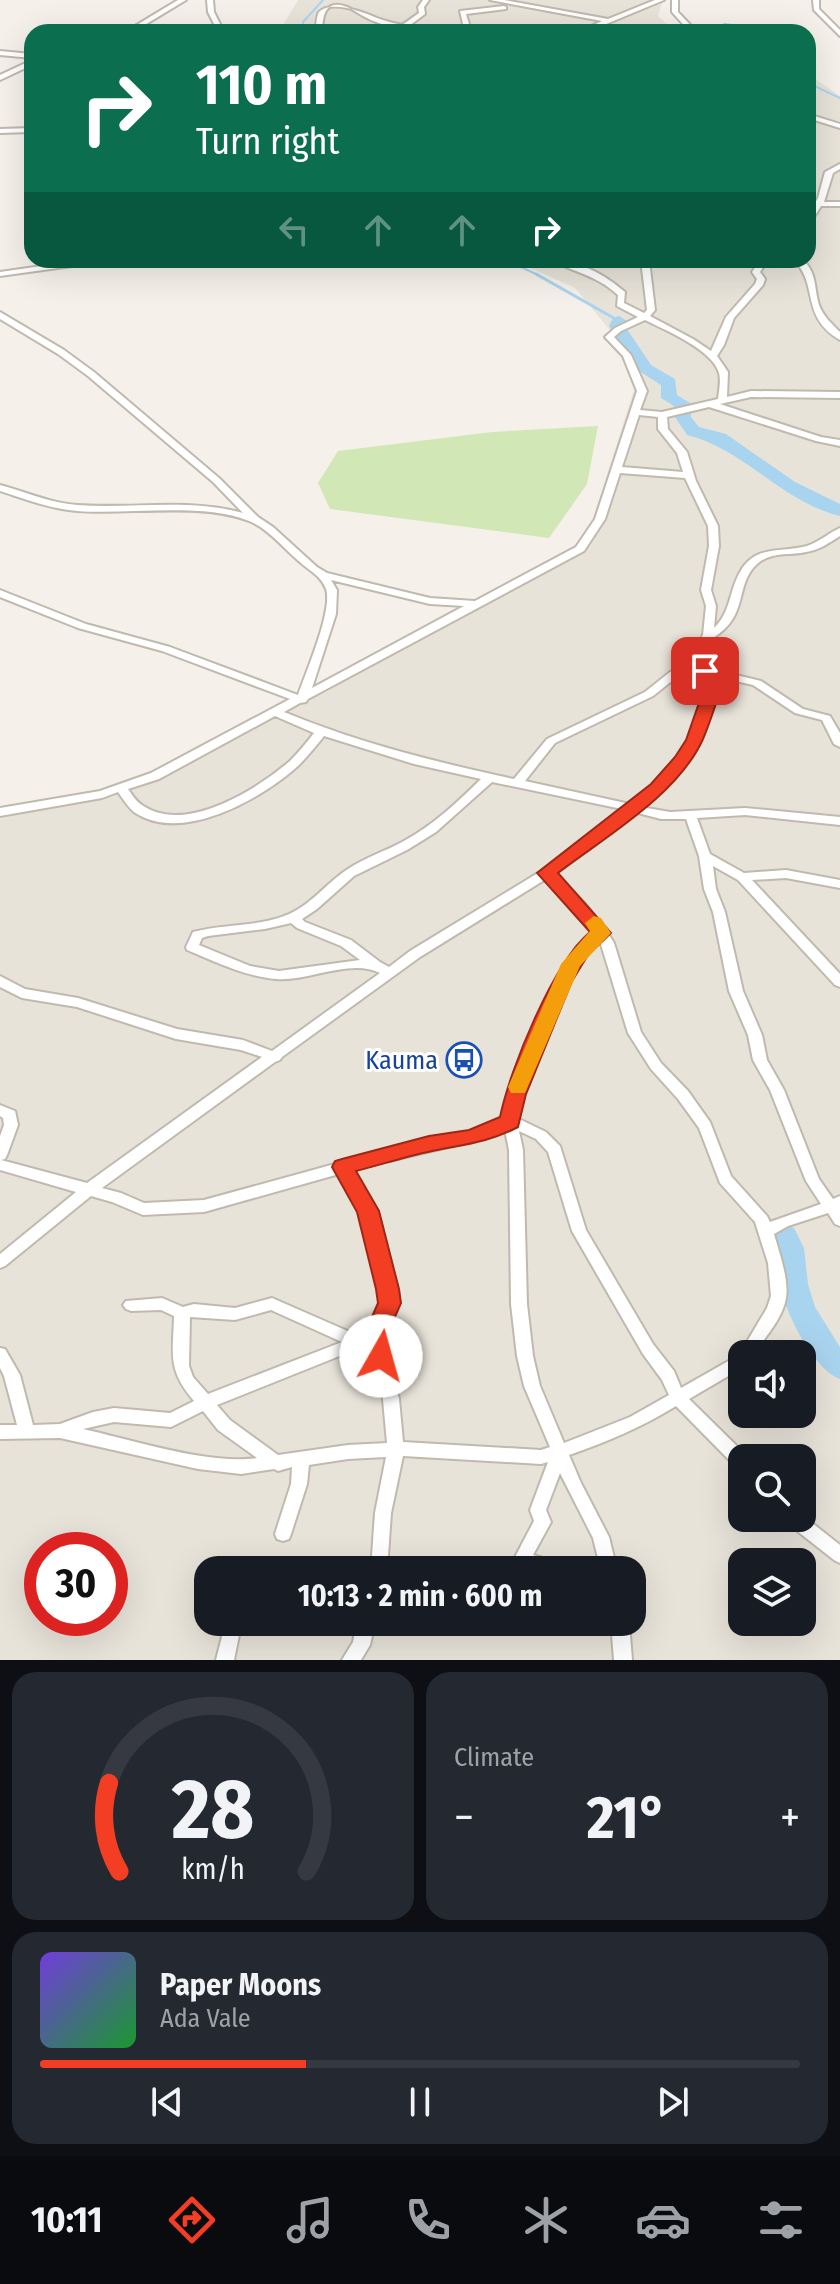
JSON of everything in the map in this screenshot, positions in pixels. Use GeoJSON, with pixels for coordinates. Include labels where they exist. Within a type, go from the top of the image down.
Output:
{"type":"FeatureCollection","features":[{"type":"Feature","properties":{"kind":"street"},"geometry":{"type":"LineString","coordinates":[[142,24],[182,0]]}},
{"type":"Feature","properties":{"kind":"street"},"geometry":{"type":"LineString","coordinates":[[210,0],[217,24]]}},
{"type":"Feature","properties":{"kind":"street"},"geometry":{"type":"LineString","coordinates":[[408,24],[422,14],[421,7],[426,0]]}},
{"type":"Feature","properties":{"kind":"street"},"geometry":{"type":"LineString","coordinates":[[493,0],[605,20]]}},
{"type":"Feature","properties":{"kind":"street"},"geometry":{"type":"LineString","coordinates":[[597,24],[661,0]]}},
{"type":"Feature","properties":{"kind":"street"},"geometry":{"type":"LineString","coordinates":[[675,0],[675,12],[686,24]]}},
{"type":"Feature","properties":{"kind":"street"},"geometry":{"type":"LineString","coordinates":[[816,0],[816,9],[840,34]]}},
{"type":"Feature","properties":{"kind":"street"},"geometry":{"type":"LineString","coordinates":[[319,24],[320,15],[326,6],[346,1],[371,18],[393,24]]}},
{"type":"Feature","properties":{"kind":"street"},"geometry":{"type":"LineString","coordinates":[[466,24],[461,13],[466,10],[543,7]]}},
{"type":"Feature","properties":{"kind":"street"},"geometry":{"type":"LineString","coordinates":[[0,53],[24,58]]}},
{"type":"Feature","properties":{"kind":"street"},"geometry":{"type":"LineString","coordinates":[[0,78],[24,64]]}},
{"type":"Feature","properties":{"kind":"street"},"geometry":{"type":"LineString","coordinates":[[816,118],[840,126]]}},
{"type":"Feature","properties":{"kind":"street"},"geometry":{"type":"LineString","coordinates":[[0,131],[24,130]]}},
{"type":"Feature","properties":{"kind":"street"},"geometry":{"type":"LineString","coordinates":[[816,207],[829,172],[840,166]]}},
{"type":"Feature","properties":{"kind":"street"},"geometry":{"type":"LineString","coordinates":[[818,204],[840,204]]}},
{"type":"Feature","properties":{"kind":"street"},"geometry":{"type":"LineString","coordinates":[[0,274],[43,268]]}},
{"type":"Feature","properties":{"kind":"street"},"geometry":{"type":"LineString","coordinates":[[581,268],[622,294],[620,304],[648,316],[712,357],[724,376],[722,400]]}},
{"type":"Feature","properties":{"kind":"street"},"geometry":{"type":"LineString","coordinates":[[0,812],[122,789],[155,776],[302,700],[583,546],[600,519],[619,470],[642,391],[642,383],[627,355],[609,337],[648,316],[652,305],[646,268]]}},
{"type":"Feature","properties":{"kind":"street"},"geometry":{"type":"LineString","coordinates":[[712,357],[730,317],[759,285],[761,279],[756,272],[759,268]]}},
{"type":"Feature","properties":{"kind":"street"},"geometry":{"type":"LineString","coordinates":[[809,268],[817,311],[840,337]]}},
{"type":"Feature","properties":{"kind":"street"},"geometry":{"type":"LineString","coordinates":[[0,315],[91,374],[216,480],[308,566],[323,575],[430,601],[479,604]]}},
{"type":"Feature","properties":{"kind":"street"},"geometry":{"type":"LineString","coordinates":[[635,412],[662,415],[766,393],[840,395]]}},
{"type":"Feature","properties":{"kind":"street"},"geometry":{"type":"LineString","coordinates":[[709,403],[805,435],[840,443]]}},
{"type":"Feature","properties":{"kind":"street"},"geometry":{"type":"LineString","coordinates":[[0,1262],[88,1190],[275,1057],[384,970],[547,873],[658,788],[689,751],[711,672],[706,638],[711,606],[706,590],[714,546],[713,526],[689,475],[682,452],[663,429],[662,415]]}},
{"type":"Feature","properties":{"kind":"street"},"geometry":{"type":"LineString","coordinates":[[619,470],[689,475]]}},
{"type":"Feature","properties":{"kind":"street"},"geometry":{"type":"LineString","coordinates":[[0,488],[68,507],[220,512],[258,521]]}},
{"type":"Feature","properties":{"kind":"street"},"geometry":{"type":"LineString","coordinates":[[706,638],[732,617],[748,568],[756,559],[780,551],[808,549],[835,540],[840,531]]}},
{"type":"Feature","properties":{"kind":"street"},"geometry":{"type":"LineString","coordinates":[[302,700],[331,614],[332,590],[323,575]]}},
{"type":"Feature","properties":{"kind":"street"},"geometry":{"type":"LineString","coordinates":[[0,593],[82,626],[166,649],[302,700]]}},
{"type":"Feature","properties":{"kind":"street"},"geometry":{"type":"LineString","coordinates":[[517,783],[541,751],[565,731],[649,694],[674,674],[688,670],[757,683],[799,711],[826,718],[840,715]]}},
{"type":"Feature","properties":{"kind":"street"},"geometry":{"type":"LineString","coordinates":[[277,713],[321,732],[382,752],[661,815],[691,817],[728,811],[771,812],[840,821]]}},
{"type":"Feature","properties":{"kind":"street"},"geometry":{"type":"LineString","coordinates":[[826,718],[840,744]]}},
{"type":"Feature","properties":{"kind":"street"},"geometry":{"type":"LineString","coordinates":[[122,789],[138,809],[163,819],[190,820],[254,792],[294,764],[321,732]]}},
{"type":"Feature","properties":{"kind":"street"},"geometry":{"type":"LineString","coordinates":[[384,970],[354,964],[279,975],[248,970],[192,947],[197,935],[207,931],[253,928],[303,914],[323,893],[366,863],[411,843],[433,828],[490,777]]}},
{"type":"Feature","properties":{"kind":"street"},"geometry":{"type":"LineString","coordinates":[[691,817],[705,856],[710,889],[719,912],[736,991],[755,1035],[760,1060],[777,1090],[800,1152],[835,1204],[840,1220]]}},
{"type":"Feature","properties":{"kind":"street"},"geometry":{"type":"LineString","coordinates":[[705,856],[742,877],[840,982]]}},
{"type":"Feature","properties":{"kind":"street"},"geometry":{"type":"LineString","coordinates":[[547,873],[602,933],[614,956],[635,1033],[656,1066],[705,1126],[725,1179],[762,1220],[775,1263],[779,1296],[755,1340]]}},
{"type":"Feature","properties":{"kind":"street"},"geometry":{"type":"LineString","coordinates":[[742,877],[786,874],[840,884]]}},
{"type":"Feature","properties":{"kind":"street"},"geometry":{"type":"LineString","coordinates":[[293,918],[301,925],[346,943],[384,970]]}},
{"type":"Feature","properties":{"kind":"street"},"geometry":{"type":"LineString","coordinates":[[602,933],[581,950],[563,980],[515,1094],[510,1121],[516,1150],[519,1304],[525,1356],[532,1386],[574,1486],[601,1537],[606,1556]]}},
{"type":"Feature","properties":{"kind":"street"},"geometry":{"type":"LineString","coordinates":[[0,981],[22,993],[78,1003],[176,1034],[243,1045],[275,1057]]}},
{"type":"Feature","properties":{"kind":"street"},"geometry":{"type":"LineString","coordinates":[[0,1110],[10,1115],[11,1125],[0,1155]]}},
{"type":"Feature","properties":{"kind":"street"},"geometry":{"type":"LineString","coordinates":[[0,1165],[143,1209],[204,1206],[429,1144],[491,1132],[510,1121]]}},
{"type":"Feature","properties":{"kind":"street"},"geometry":{"type":"LineString","coordinates":[[510,1121],[547,1138],[555,1150],[579,1231],[648,1349],[668,1376],[678,1398],[728,1448]]}},
{"type":"Feature","properties":{"kind":"street"},"geometry":{"type":"LineString","coordinates":[[342,1167],[368,1211],[389,1303],[376,1335],[391,1399],[396,1449],[383,1513],[380,1556]]}},
{"type":"Feature","properties":{"kind":"street"},"geometry":{"type":"LineString","coordinates":[[766,1232],[776,1224],[835,1204]]}},
{"type":"Feature","properties":{"kind":"street"},"geometry":{"type":"LineString","coordinates":[[131,1305],[162,1304],[182,1313],[189,1310],[235,1314],[250,1312],[262,1304],[272,1304],[358,1342]]}},
{"type":"Feature","properties":{"kind":"street"},"geometry":{"type":"LineString","coordinates":[[182,1313],[181,1366],[186,1380],[224,1425],[278,1464]]}},
{"type":"Feature","properties":{"kind":"street"},"geometry":{"type":"LineString","coordinates":[[60,1431],[114,1415],[171,1420],[206,1402],[376,1335]]}},
{"type":"Feature","properties":{"kind":"street"},"geometry":{"type":"LineString","coordinates":[[0,1354],[12,1375],[26,1430]]}},
{"type":"Feature","properties":{"kind":"street"},"geometry":{"type":"LineString","coordinates":[[0,1432],[60,1431],[198,1462],[241,1467],[348,1452],[396,1449],[541,1457],[636,1422],[728,1368]]}},
{"type":"Feature","properties":{"kind":"street"},"geometry":{"type":"LineString","coordinates":[[524,1556],[543,1522],[538,1510],[561,1450]]}},
{"type":"Feature","properties":{"kind":"street"},"geometry":{"type":"LineString","coordinates":[[283,1534],[299,1484],[301,1460]]}},
{"type":"Feature","properties":{"kind":"street"},"geometry":{"type":"LineString","coordinates":[[811,1532],[840,1555]]}},
{"type":"Feature","properties":{"kind":"street"},"geometry":{"type":"LineString","coordinates":[[225,1660],[230,1636]]}},
{"type":"Feature","properties":{"kind":"street"},"geometry":{"type":"LineString","coordinates":[[351,1660],[363,1636]]}},
{"type":"Feature","properties":{"kind":"street"},"geometry":{"type":"LineString","coordinates":[[621,1636],[623,1660]]}},
{"type":"Feature","properties":{"kind":"shaded area"},"geometry":{"type":"Polygon","coordinates":[[[298,0],[663,0],[658,16],[667,24],[284,24],[298,0]]]}},
{"type":"Feature","properties":{"kind":"shaded area","name":"Kauma"},"geometry":{"type":"Polygon","coordinates":[[[816,80],[840,96],[840,1660],[0,1660],[0,819],[149,776],[330,690],[582,553],[641,368],[575,288],[531,268],[816,268],[816,80]]]}},
{"type":"Feature","properties":{"kind":"green space"},"geometry":{"type":"Polygon","coordinates":[[[598,426],[587,484],[549,538],[330,509],[318,483],[338,451],[492,432],[598,426]]]}},
{"type":"Feature","properties":{"kind":"waterway"},"geometry":{"type":"LineString","coordinates":[[303,24],[323,0]]}},
{"type":"Feature","properties":{"kind":"waterway"},"geometry":{"type":"LineString","coordinates":[[816,87],[840,98]]}},
{"type":"Feature","properties":{"kind":"waterway"},"geometry":{"type":"LineString","coordinates":[[523,268],[537,275]]}},
{"type":"Feature","properties":{"kind":"waterway"},"geometry":{"type":"LineString","coordinates":[[537,275],[619,321]]}},
{"type":"Feature","properties":{"kind":"waterway"},"geometry":{"type":"LineString","coordinates":[[619,321],[617,326],[645,368],[669,383],[669,398],[682,403],[683,417],[693,431],[720,438],[789,486],[840,511]]}},
{"type":"Feature","properties":{"kind":"waterway"},"geometry":{"type":"LineString","coordinates":[[784,1235],[792,1254],[794,1284],[801,1307],[818,1338],[840,1367]]}},
{"type":"Feature","properties":{"kind":"slow traffic"},"geometry":{"type":"LineString","coordinates":[[518,1087],[571,964],[589,941],[602,933],[594,923]]}},
{"type":"Feature","properties":{"kind":"place","name":"Kauma"},"geometry":{"type":"Point","coordinates":[464,1060]}},
{"type":"Feature","properties":{"kind":"route"},"geometry":{"type":"LineString","coordinates":[[381,1356],[376,1335],[386,1317],[389,1303],[387,1289],[368,1211],[342,1167],[429,1144],[491,1132],[510,1121],[515,1094],[563,980],[581,950],[602,933],[547,873],[658,788],[682,760],[694,740],[718,674],[705,671]]}}]}
